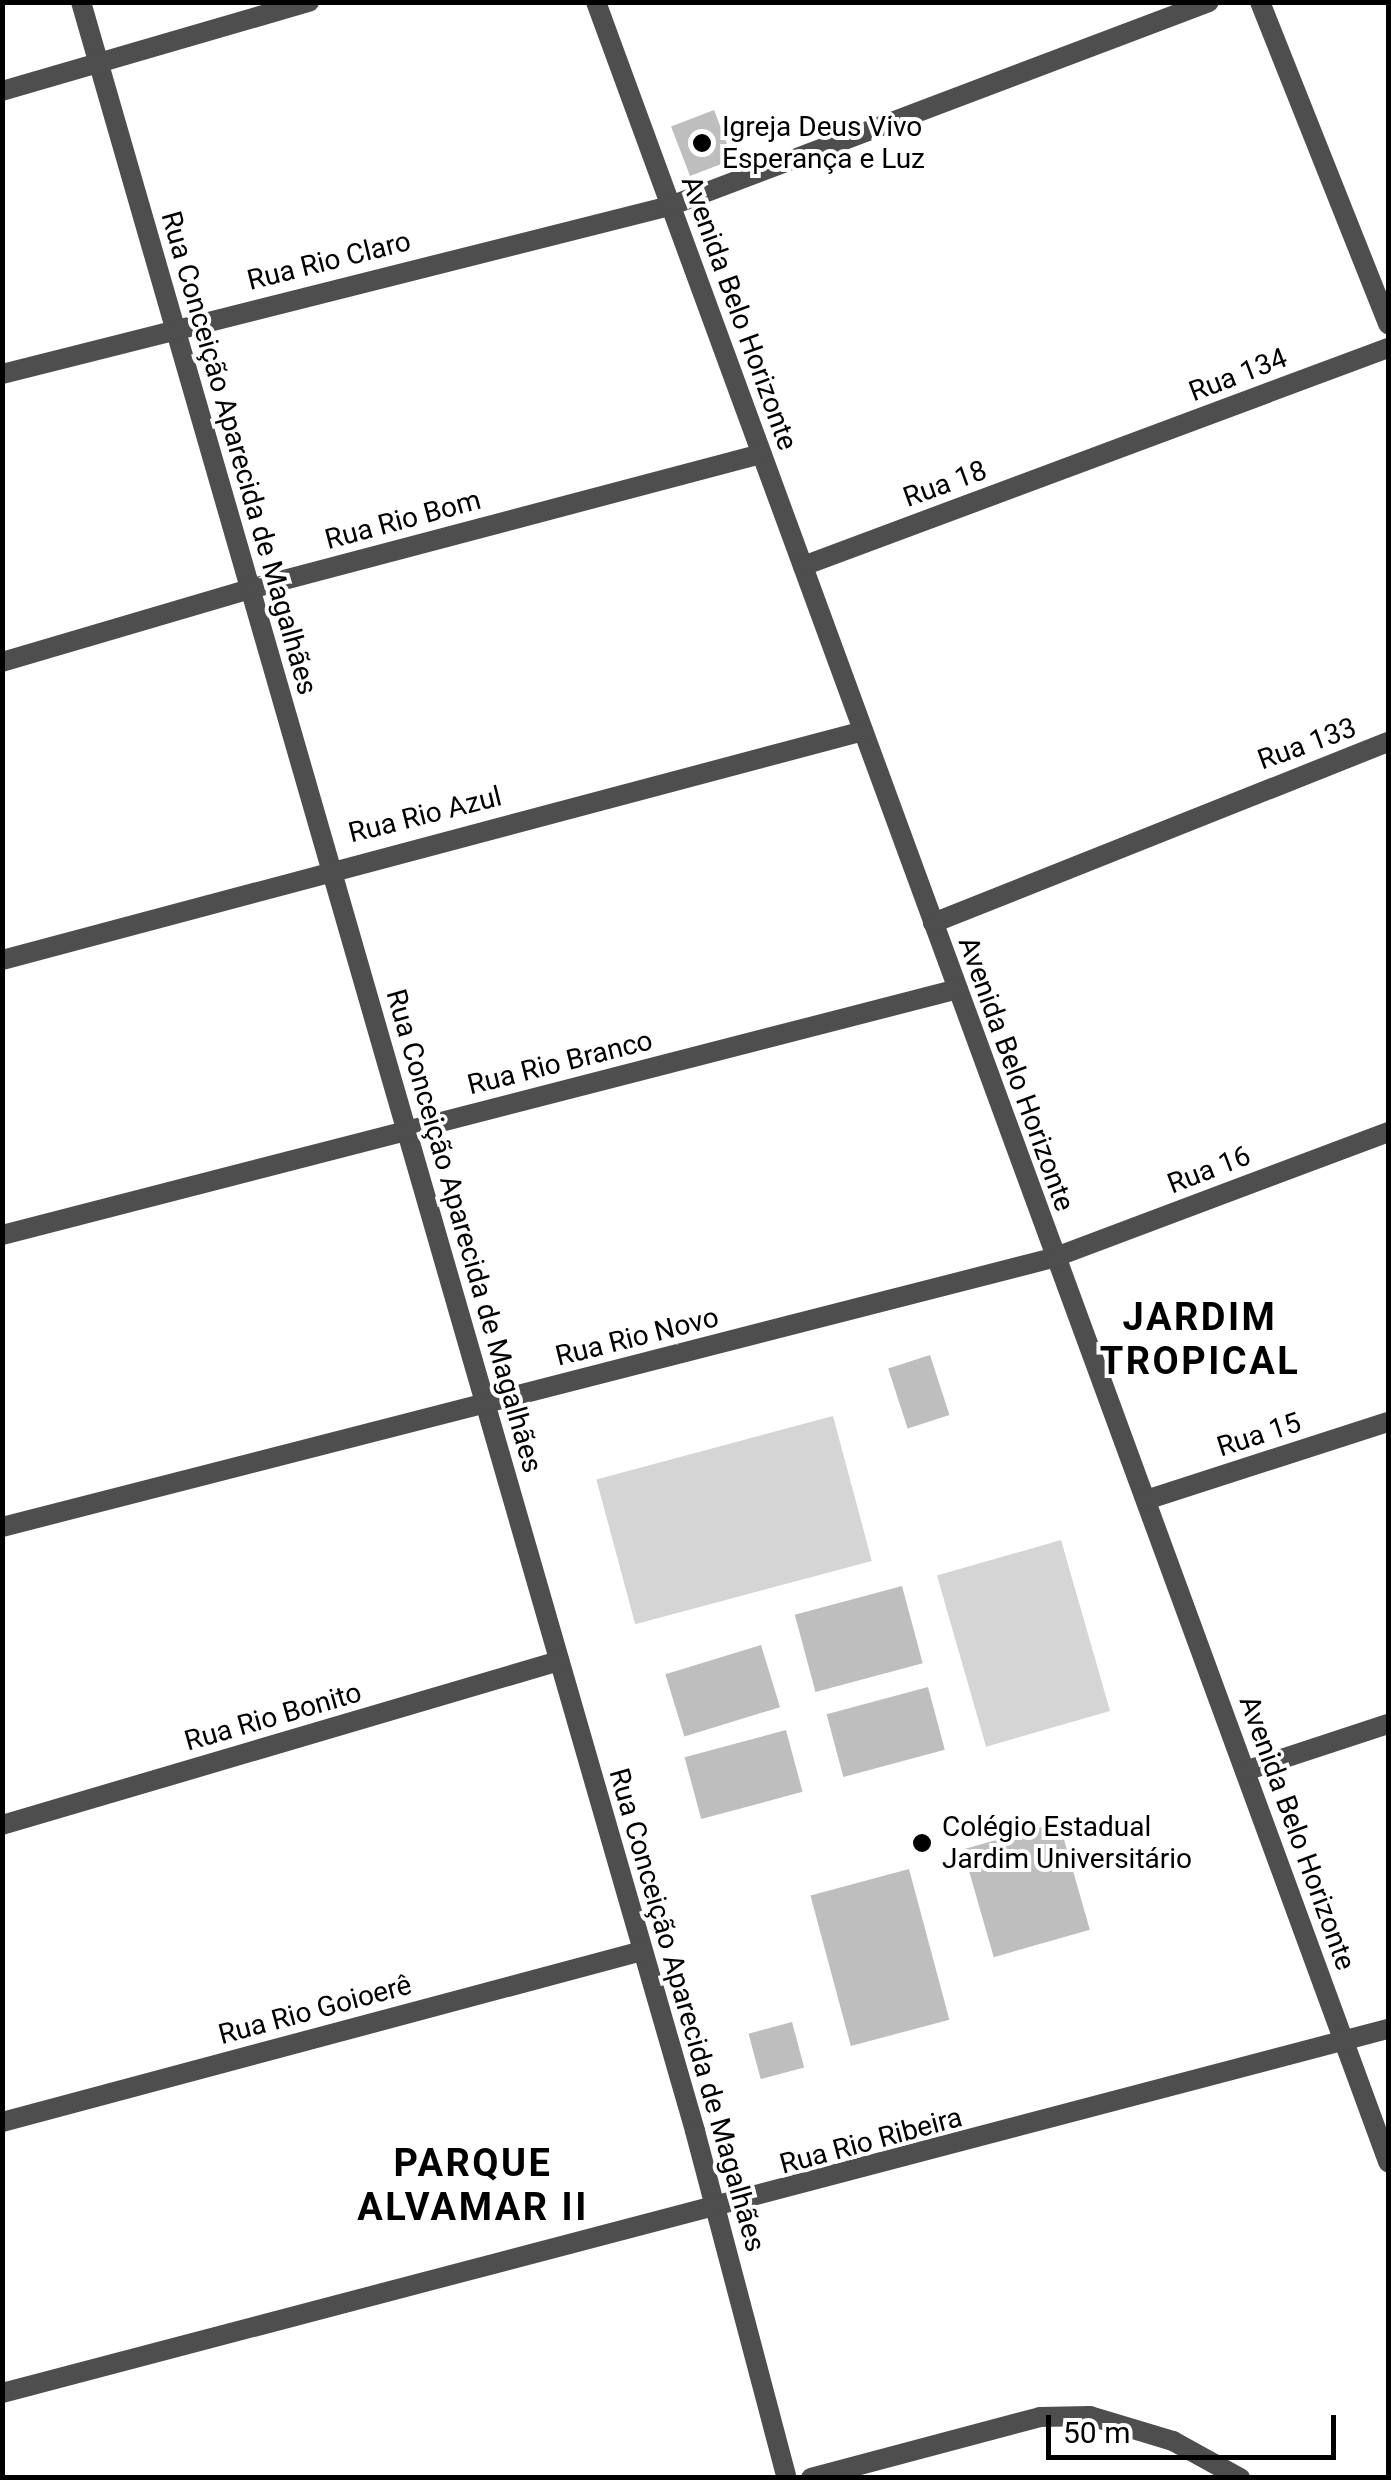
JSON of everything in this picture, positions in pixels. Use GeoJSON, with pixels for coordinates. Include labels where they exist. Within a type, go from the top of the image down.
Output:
{"type":"FeatureCollection","features":[{"type":"Feature","properties":{"kind":"street","name":"Rua Conceição Aparecida de Magalhães"},"geometry":{"type":"LineString","coordinates":[[81,2],[717,2210],[787,2478]]}},
{"type":"Feature","properties":{"kind":"street"},"geometry":{"type":"LineString","coordinates":[[2,92],[308,2]]}},
{"type":"Feature","properties":{"kind":"street","name":"Avenida Belo Horizonte"},"geometry":{"type":"LineString","coordinates":[[596,2],[1053,1258],[1146,1500],[1388,2162]]}},
{"type":"Feature","properties":{"kind":"street","name":"Rua Rio Claro"},"geometry":{"type":"LineString","coordinates":[[2,374],[670,206],[1209,2]]}},
{"type":"Feature","properties":{"kind":"street"},"geometry":{"type":"LineString","coordinates":[[1260,2],[1388,324]]}},
{"type":"Feature","properties":{"kind":"street","name":"Rua 134"},"geometry":{"type":"LineString","coordinates":[[1107,453],[1388,348]]}},
{"type":"Feature","properties":{"kind":"street","name":"Rua 18"},"geometry":{"type":"LineString","coordinates":[[803,566],[1107,453]]}},
{"type":"Feature","properties":{"kind":"street","name":"Rua Rio Bom"},"geometry":{"type":"LineString","coordinates":[[2,662],[250,589],[761,454]]}},
{"type":"Feature","properties":{"kind":"street","name":"Rua Rio Azul"},"geometry":{"type":"LineString","coordinates":[[2,960],[331,868],[863,732]]}},
{"type":"Feature","properties":{"kind":"street","name":"Rua 133"},"geometry":{"type":"LineString","coordinates":[[933,923],[1244,796],[1388,742]]}},
{"type":"Feature","properties":{"kind":"street","name":"Rua Rio Branco"},"geometry":{"type":"LineString","coordinates":[[2,1235],[958,990]]}},
{"type":"Feature","properties":{"kind":"street","name":"Rua 16"},"geometry":{"type":"LineString","coordinates":[[1053,1258],[1386,1133]]}},
{"type":"Feature","properties":{"kind":"street","name":"Rua Rio Novo"},"geometry":{"type":"LineString","coordinates":[[2,1527],[1053,1258]]}},
{"type":"Feature","properties":{"kind":"street","name":"Rua 15"},"geometry":{"type":"LineString","coordinates":[[1146,1500],[1388,1422]]}},
{"type":"Feature","properties":{"kind":"street","name":"Rua Rio Bonito"},"geometry":{"type":"LineString","coordinates":[[2,1825],[559,1661]]}},
{"type":"Feature","properties":{"kind":"street"},"geometry":{"type":"LineString","coordinates":[[1245,1771],[1388,1724]]}},
{"type":"Feature","properties":{"kind":"street","name":"Rua Rio Goioerê"},"geometry":{"type":"LineString","coordinates":[[2,2122],[642,1951]]}},
{"type":"Feature","properties":{"kind":"street","name":"Rua Rio Ribeira"},"geometry":{"type":"LineString","coordinates":[[2,2393],[717,2210],[1345,2045],[1388,2030]]}},
{"type":"Feature","properties":{"kind":"street"},"geometry":{"type":"LineString","coordinates":[[811,2478],[1040,2417],[1090,2416],[1173,2441],[1240,2478]]}},
{"type":"Feature","properties":{"kind":"shaded area"},"geometry":{"type":"Polygon","coordinates":[[[833,1416],[872,1561],[635,1624],[596,1479],[833,1416]]]}},
{"type":"Feature","properties":{"kind":"shaded area"},"geometry":{"type":"Polygon","coordinates":[[[1061,1540],[1110,1711],[986,1747],[937,1576],[1061,1540]]]}},
{"type":"Feature","properties":{"kind":"building","name":"Igreja Deus Vivo Esperança e Luz"},"geometry":{"type":"Polygon","coordinates":[[[714,110],[733,159],[690,176],[671,126],[714,110]]]}},
{"type":"Feature","properties":{"kind":"building"},"geometry":{"type":"Polygon","coordinates":[[[930,1355],[949,1415],[908,1429],[888,1369],[930,1355]]]}},
{"type":"Feature","properties":{"kind":"building"},"geometry":{"type":"Polygon","coordinates":[[[902,1586],[923,1663],[815,1692],[795,1615],[902,1586]]]}},
{"type":"Feature","properties":{"kind":"building"},"geometry":{"type":"Polygon","coordinates":[[[761,1645],[780,1707],[684,1736],[665,1674],[761,1645]]]}},
{"type":"Feature","properties":{"kind":"building"},"geometry":{"type":"Polygon","coordinates":[[[928,1687],[945,1750],[843,1777],[827,1714],[928,1687]]]}},
{"type":"Feature","properties":{"kind":"building"},"geometry":{"type":"Polygon","coordinates":[[[786,1730],[803,1792],[701,1819],[685,1757],[786,1730]]]}},
{"type":"Feature","properties":{"kind":"building"},"geometry":{"type":"Polygon","coordinates":[[[1059,1822],[1090,1930],[994,1957],[963,1850],[1059,1822]]]}},
{"type":"Feature","properties":{"kind":"building"},"geometry":{"type":"Polygon","coordinates":[[[909,1869],[949,2020],[851,2046],[810,1895],[909,1869]]]}},
{"type":"Feature","properties":{"kind":"building"},"geometry":{"type":"Polygon","coordinates":[[[792,2022],[804,2067],[761,2079],[749,2034],[792,2022]]]}},
{"type":"Feature","properties":{"kind":"place","name":"Igreja Deus Vivo Esperança e Luz"},"geometry":{"type":"Point","coordinates":[702,143]}},
{"type":"Feature","properties":{"kind":"place","name":"Colégio Estadual Jardim Universitário"},"geometry":{"type":"Point","coordinates":[922,1843]}},
{"type":"Feature","properties":{"kind":"district","name":"JARDIM TROPICAL"},"geometry":{"type":"Point","coordinates":[1200,1340]}},
{"type":"Feature","properties":{"kind":"district","name":"PARQUE ALVAMAR II"},"geometry":{"type":"Point","coordinates":[473,2186]}}]}
